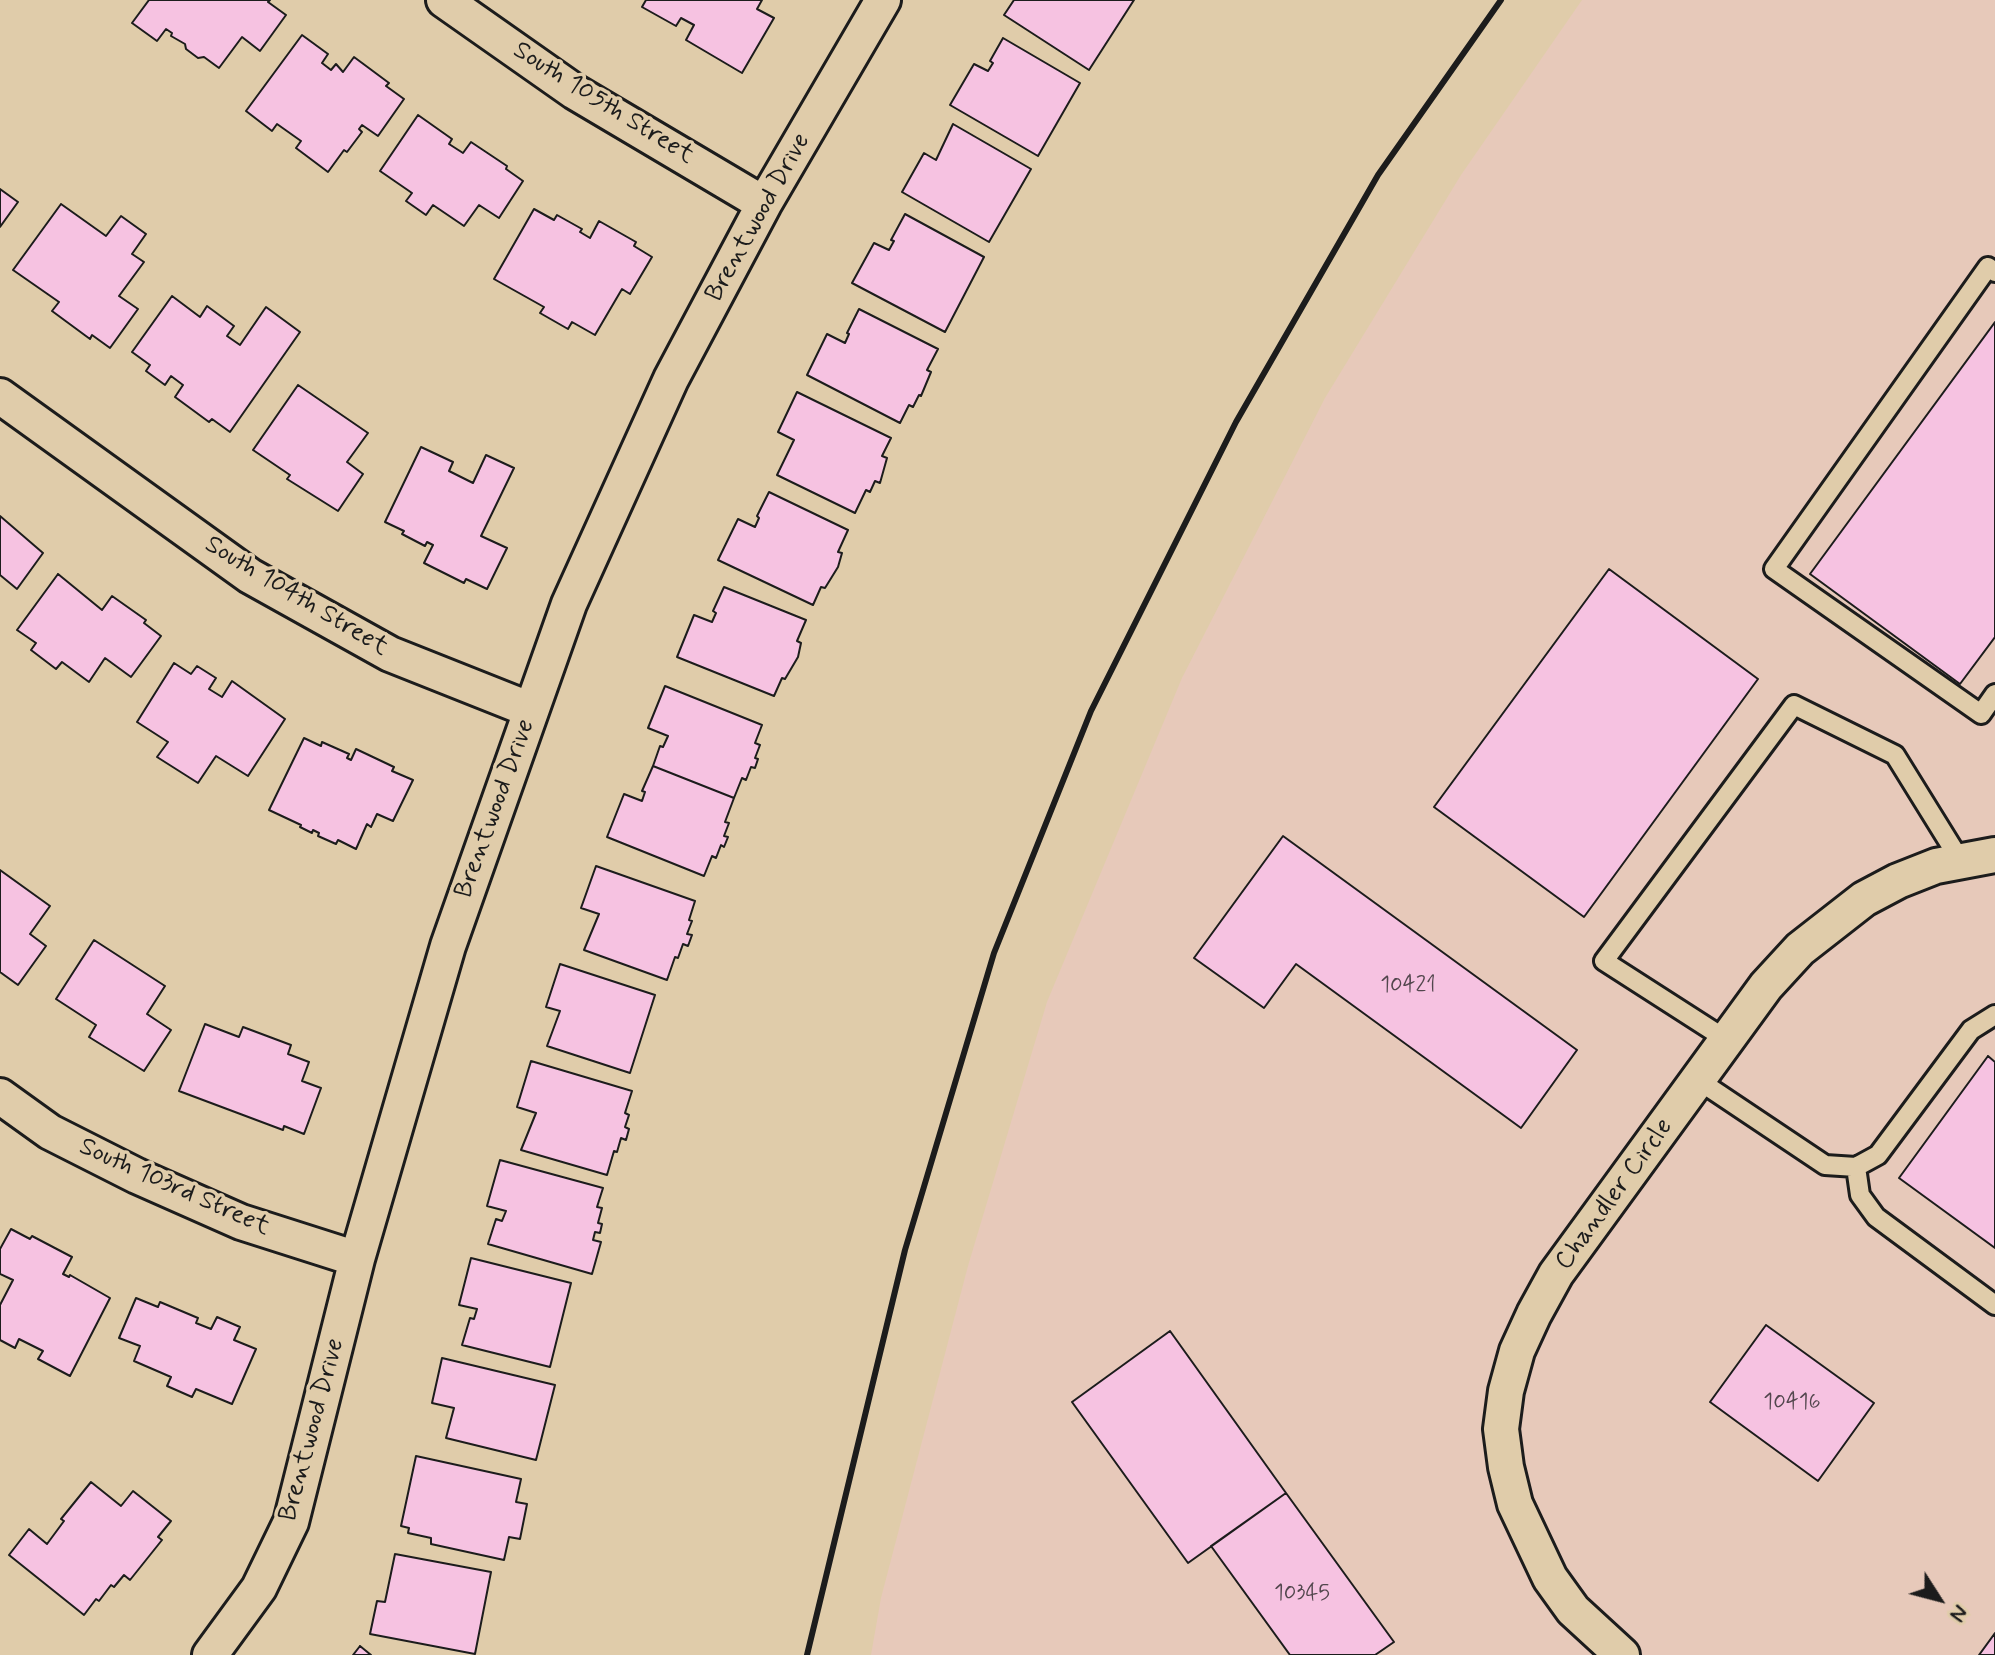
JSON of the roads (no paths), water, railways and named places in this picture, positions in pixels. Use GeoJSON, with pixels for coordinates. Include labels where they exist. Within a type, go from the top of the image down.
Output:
{"type":"FeatureCollection","features":[{"type":"Feature","properties":{"kind":"street","name":"South 105th Street"},"geometry":{"type":"LineString","coordinates":[[444,0],[575,92],[764,204]]}},
{"type":"Feature","properties":{"kind":"street","name":"Brentwood Drive"},"geometry":{"type":"LineString","coordinates":[[210,1655],[259,1588],[291,1522],[357,1259],[448,946],[569,604],[671,379],[764,204],[883,0]]}},
{"type":"Feature","properties":{"kind":"street","name":"South 104th Street"},"geometry":{"type":"LineString","coordinates":[[0,396],[250,576],[390,654],[531,710]]}},
{"type":"Feature","properties":{"kind":"street","name":"Chandler Circle"},"geometry":{"type":"LineString","coordinates":[[1622,1655],[1573,1610],[1550,1578],[1515,1504],[1501,1429],[1506,1391],[1517,1351],[1534,1314],[1556,1274],[1766,986],[1800,949],[1864,899],[1898,881],[1936,866],[1995,855]]}},
{"type":"Feature","properties":{"kind":"street","name":"South 103rd Street"},"geometry":{"type":"LineString","coordinates":[[0,1096],[50,1132],[137,1176],[241,1222],[357,1259]]}},
{"type":"Feature","properties":{"kind":"lane"},"geometry":{"type":"LineString","coordinates":[[1995,272],[1988,267],[1774,569],[1981,714],[1995,694]]}},
{"type":"Feature","properties":{"kind":"lane"},"geometry":{"type":"LineString","coordinates":[[1727,1040],[1604,961],[1794,705],[1895,755],[1960,860]]}},
{"type":"Feature","properties":{"kind":"lane"},"geometry":{"type":"LineString","coordinates":[[1698,1080],[1825,1165],[1856,1167],[1878,1155],[1971,1030],[1995,1015]]}},
{"type":"Feature","properties":{"kind":"lane"},"geometry":{"type":"LineString","coordinates":[[1856,1167],[1860,1195],[1876,1217],[1995,1305]]}},
{"type":"Feature","properties":{"kind":"railway"},"geometry":{"type":"LineString","coordinates":[[807,1655],[905,1250],[994,953],[1091,711],[1236,422],[1378,175],[1501,0]]}}]}
